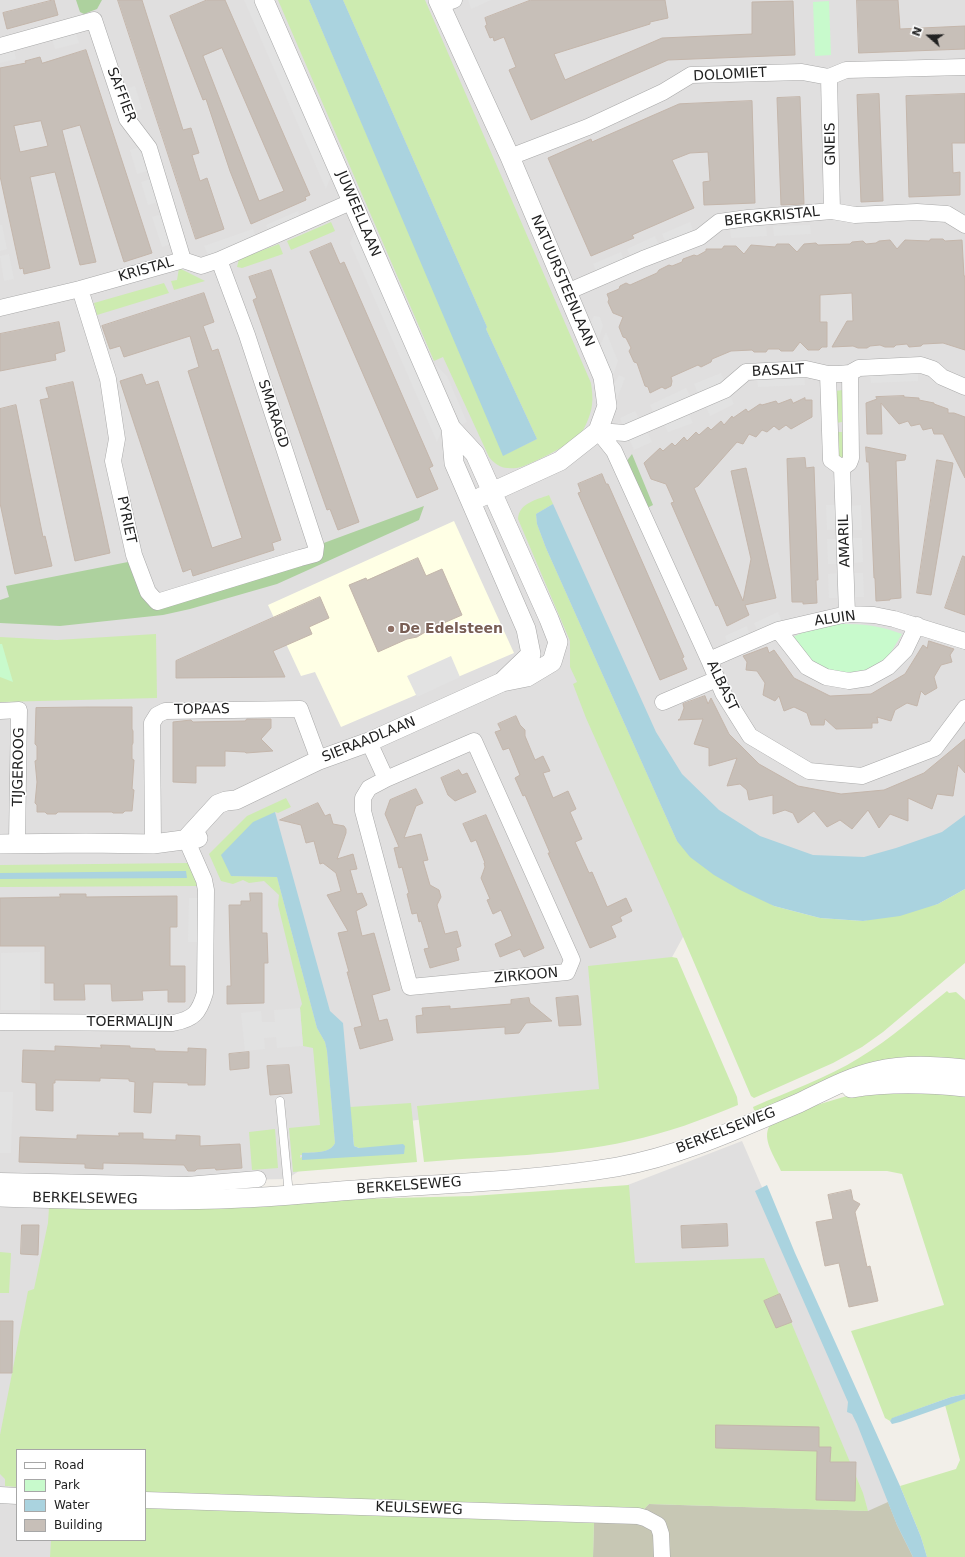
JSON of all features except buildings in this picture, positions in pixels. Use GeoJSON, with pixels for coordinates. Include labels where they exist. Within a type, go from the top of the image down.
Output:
{"type":"FeatureCollection","features":[{"type":"Feature","properties":{"kind":"street","name":"JUWEELLAAN"},"geometry":{"type":"LineString","coordinates":[[264,0],[451,428],[454,463],[471,502]]}},
{"type":"Feature","properties":{"kind":"street","name":"NATUURSTEENLAAN"},"geometry":{"type":"LineString","coordinates":[[444,2],[603,376],[607,406],[598,431]]}},
{"type":"Feature","properties":{"kind":"street","name":"SAFFIER"},"geometry":{"type":"LineString","coordinates":[[0,46],[94,20],[127,119],[149,148],[183,260]]}},
{"type":"Feature","properties":{"kind":"street"},"geometry":{"type":"LineString","coordinates":[[829,77],[846,70],[965,67]]}},
{"type":"Feature","properties":{"kind":"street","name":"DOLOMIET"},"geometry":{"type":"LineString","coordinates":[[510,157],[588,127],[663,92],[691,75],[802,72],[829,77]]}},
{"type":"Feature","properties":{"kind":"street","name":"GNEIS"},"geometry":{"type":"LineString","coordinates":[[829,77],[832,212]]}},
{"type":"Feature","properties":{"kind":"street","name":"KRISTAL"},"geometry":{"type":"LineString","coordinates":[[1,303],[80,289],[183,260],[202,266],[219,260],[353,201]]}},
{"type":"Feature","properties":{"kind":"street","name":"BERGKRISTAL"},"geometry":{"type":"LineString","coordinates":[[567,292],[643,259],[700,237],[719,222],[748,218],[832,212],[855,215],[917,212],[947,214],[965,225]]}},
{"type":"Feature","properties":{"kind":"street","name":"SMARAGD"},"geometry":{"type":"LineString","coordinates":[[219,260],[246,335],[316,546],[315,554],[300,558]]}},
{"type":"Feature","properties":{"kind":"street","name":"PYRIET"},"geometry":{"type":"LineString","coordinates":[[80,289],[108,379],[116,439],[113,461],[134,555],[148,592],[157,602],[300,558]]}},
{"type":"Feature","properties":{"kind":"street","name":"BASALT"},"geometry":{"type":"LineString","coordinates":[[598,431],[625,433],[726,390],[746,372],[806,369],[828,374],[850,373],[859,368],[921,365],[933,369],[942,377],[965,386]]}},
{"type":"Feature","properties":{"kind":"street"},"geometry":{"type":"LineString","coordinates":[[828,374],[831,460],[842,468],[849,463],[851,458],[850,373]]}},
{"type":"Feature","properties":{"kind":"street","name":"JUWEELLAAN"},"geometry":{"type":"LineString","coordinates":[[451,428],[475,454],[491,492]]}},
{"type":"Feature","properties":{"kind":"street"},"geometry":{"type":"LineString","coordinates":[[471,502],[560,461],[598,431]]}},
{"type":"Feature","properties":{"kind":"street","name":"ALBAST"},"geometry":{"type":"LineString","coordinates":[[598,431],[614,451],[723,694],[750,736],[809,771],[862,776],[935,748],[965,708]]}},
{"type":"Feature","properties":{"kind":"street","name":"AMARIL"},"geometry":{"type":"LineString","coordinates":[[842,468],[847,614]]}},
{"type":"Feature","properties":{"kind":"street","name":"SIERAADLAAN"},"geometry":{"type":"LineString","coordinates":[[8,843],[153,844],[196,839],[205,835],[236,800],[319,760],[369,742],[502,682],[527,677],[552,662],[558,642],[491,492]]}},
{"type":"Feature","properties":{"kind":"street","name":"SIERAADLAAN"},"geometry":{"type":"LineString","coordinates":[[471,502],[526,629],[531,654],[502,682]]}},
{"type":"Feature","properties":{"kind":"street","name":"ALUIN"},"geometry":{"type":"LineString","coordinates":[[709,660],[778,630],[847,614],[874,615],[917,625],[965,641]]}},
{"type":"Feature","properties":{"kind":"street"},"geometry":{"type":"LineString","coordinates":[[778,630],[807,667],[826,677],[849,681],[868,678],[888,667],[905,650],[917,625]]}},
{"type":"Feature","properties":{"kind":"street"},"geometry":{"type":"LineString","coordinates":[[663,702],[717,679]]}},
{"type":"Feature","properties":{"kind":"street","name":"TOPAAS"},"geometry":{"type":"LineString","coordinates":[[153,844],[152,723],[157,715],[165,711],[300,709],[319,760]]}},
{"type":"Feature","properties":{"kind":"street","name":"TIJGEROOG"},"geometry":{"type":"LineString","coordinates":[[0,711],[19,710],[8,843]]}},
{"type":"Feature","properties":{"kind":"street","name":"ZIRKOON"},"geometry":{"type":"LineString","coordinates":[[474,741],[572,960],[567,972],[410,987],[363,811],[362,798],[369,788],[386,779],[474,741]]}},
{"type":"Feature","properties":{"kind":"street"},"geometry":{"type":"LineString","coordinates":[[369,742],[386,779]]}},
{"type":"Feature","properties":{"kind":"street","name":"TOERMALIJN"},"geometry":{"type":"LineString","coordinates":[[0,1022],[173,1023],[184,1021],[196,1015],[205,993],[206,890],[204,880],[186,839]]}},
{"type":"Feature","properties":{"kind":"street","name":"BERKELSEWEG"},"geometry":{"type":"LineString","coordinates":[[0,1197],[72,1200],[241,1198],[506,1180],[618,1167],[648,1160],[711,1139],[805,1100],[842,1082],[878,1071],[922,1066],[942,1066],[965,1069]]}},
{"type":"Feature","properties":{"kind":"street","name":"BERKELSEWEG"},"geometry":{"type":"LineString","coordinates":[[805,1100],[845,1089],[880,1084],[932,1084],[965,1087]]}},
{"type":"Feature","properties":{"kind":"street","name":"BERKELSEWEG"},"geometry":{"type":"LineString","coordinates":[[0,1181],[187,1185],[258,1179]]}},
{"type":"Feature","properties":{"kind":"street"},"geometry":{"type":"LineString","coordinates":[[0,1495],[16,1496]]}},
{"type":"Feature","properties":{"kind":"street","name":"KEULSEWEG"},"geometry":{"type":"LineString","coordinates":[[146,1500],[638,1516],[646,1518],[658,1525],[661,1534],[662,1557]]}},
{"type":"Feature","properties":{"kind":"lane"},"geometry":{"type":"LineString","coordinates":[[280,1101],[289,1195]]}},
{"type":"Feature","properties":{"kind":"shaded area"},"geometry":{"type":"Polygon","coordinates":[[[0,0],[965,0],[965,832],[871,903],[725,860],[671,959],[604,1095],[365,1127],[287,1179],[126,1182],[17,1449],[16,1449],[16,1541],[146,1541],[146,1467],[607,1193],[742,1141],[922,1557],[0,1557],[0,0]]]}},
{"type":"Feature","properties":{"kind":"shaded area"},"geometry":{"type":"Polygon","coordinates":[[[244,0],[257,0],[332,174],[326,189],[244,0]]]}},
{"type":"Feature","properties":{"kind":"shaded area"},"geometry":{"type":"Polygon","coordinates":[[[468,0],[491,0],[471,9],[468,0]]]}},
{"type":"Feature","properties":{"kind":"shaded area"},"geometry":{"type":"Polygon","coordinates":[[[76,33],[79,43],[55,49],[52,39],[76,33]]]}},
{"type":"Feature","properties":{"kind":"shaded area"},"geometry":{"type":"Polygon","coordinates":[[[14,49],[16,59],[0,63],[0,53],[14,49]]]}},
{"type":"Feature","properties":{"kind":"shaded area"},"geometry":{"type":"Polygon","coordinates":[[[135,86],[142,109],[133,112],[125,89],[135,86]]]}},
{"type":"Feature","properties":{"kind":"shaded area"},"geometry":{"type":"Polygon","coordinates":[[[139,147],[147,171],[137,174],[130,150],[139,147]]]}},
{"type":"Feature","properties":{"kind":"shaded area"},"geometry":{"type":"Polygon","coordinates":[[[150,179],[158,202],[148,205],[141,182],[150,179]]]}},
{"type":"Feature","properties":{"kind":"shaded area"},"geometry":{"type":"Polygon","coordinates":[[[298,211],[302,220],[269,233],[266,225],[298,211]]]}},
{"type":"Feature","properties":{"kind":"shaded area"},"geometry":{"type":"Polygon","coordinates":[[[162,214],[172,244],[162,247],[152,217],[162,214]]]}},
{"type":"Feature","properties":{"kind":"shaded area"},"geometry":{"type":"Polygon","coordinates":[[[690,222],[693,230],[666,243],[662,234],[690,222]]]}},
{"type":"Feature","properties":{"kind":"shaded area"},"geometry":{"type":"Polygon","coordinates":[[[0,225],[2,225],[7,249],[0,251],[0,225]]]}},
{"type":"Feature","properties":{"kind":"shaded area"},"geometry":{"type":"Polygon","coordinates":[[[810,225],[811,234],[774,236],[773,226],[810,225]]]}},
{"type":"Feature","properties":{"kind":"shaded area"},"geometry":{"type":"Polygon","coordinates":[[[766,226],[767,236],[731,238],[730,228],[766,226]]]}},
{"type":"Feature","properties":{"kind":"shaded area"},"geometry":{"type":"Polygon","coordinates":[[[253,229],[256,238],[208,255],[204,246],[253,229]]]}},
{"type":"Feature","properties":{"kind":"shaded area"},"geometry":{"type":"Polygon","coordinates":[[[356,229],[443,428],[437,442],[350,243],[356,229]]]}},
{"type":"Feature","properties":{"kind":"shaded area"},"geometry":{"type":"Polygon","coordinates":[[[655,236],[659,245],[631,257],[627,249],[655,236]]]}},
{"type":"Feature","properties":{"kind":"shaded area"},"geometry":{"type":"Polygon","coordinates":[[[621,252],[624,261],[597,273],[593,264],[621,252]]]}},
{"type":"Feature","properties":{"kind":"shaded area"},"geometry":{"type":"Polygon","coordinates":[[[9,254],[14,279],[4,281],[0,256],[9,254]]]}},
{"type":"Feature","properties":{"kind":"shaded area"},"geometry":{"type":"Polygon","coordinates":[[[594,316],[600,317],[603,326],[598,341],[600,346],[606,332],[618,361],[612,379],[614,384],[619,375],[625,378],[617,399],[590,324],[594,316]]]}},
{"type":"Feature","properties":{"kind":"shaded area"},"geometry":{"type":"Polygon","coordinates":[[[435,364],[447,376],[467,422],[461,425],[435,364]]]}},
{"type":"Feature","properties":{"kind":"shaded area"},"geometry":{"type":"Polygon","coordinates":[[[918,372],[918,381],[871,383],[870,374],[918,372]]]}},
{"type":"Feature","properties":{"kind":"shaded area"},"geometry":{"type":"Polygon","coordinates":[[[721,373],[725,382],[698,394],[694,384],[721,373]]]}},
{"type":"Feature","properties":{"kind":"shaded area"},"geometry":{"type":"Polygon","coordinates":[[[804,375],[805,385],[758,387],[757,377],[804,375]]]}},
{"type":"Feature","properties":{"kind":"shaded area"},"geometry":{"type":"Polygon","coordinates":[[[686,388],[690,396],[654,413],[650,405],[686,388]]]}},
{"type":"Feature","properties":{"kind":"shaded area"},"geometry":{"type":"Polygon","coordinates":[[[730,395],[734,404],[710,416],[706,407],[730,395]]]}},
{"type":"Feature","properties":{"kind":"shaded area"},"geometry":{"type":"Polygon","coordinates":[[[635,411],[639,419],[623,427],[620,418],[635,411]]]}},
{"type":"Feature","properties":{"kind":"shaded area"},"geometry":{"type":"Polygon","coordinates":[[[689,414],[693,423],[668,432],[664,424],[689,414]]]}},
{"type":"Feature","properties":{"kind":"shaded area"},"geometry":{"type":"Polygon","coordinates":[[[647,431],[652,442],[634,450],[629,439],[647,431]]]}},
{"type":"Feature","properties":{"kind":"shaded area"},"geometry":{"type":"Polygon","coordinates":[[[826,505],[836,505],[837,529],[827,530],[826,505]]]}},
{"type":"Feature","properties":{"kind":"shaded area"},"geometry":{"type":"Polygon","coordinates":[[[861,505],[862,530],[851,530],[850,506],[861,505]]]}},
{"type":"Feature","properties":{"kind":"shaded area","name":"De Edelsteen"},"geometry":{"type":"Polygon","coordinates":[[[454,521],[514,653],[341,727],[315,672],[301,676],[268,605],[454,521]]]}},
{"type":"Feature","properties":{"kind":"shaded area"},"geometry":{"type":"Polygon","coordinates":[[[852,538],[862,538],[863,562],[853,563],[852,538]]]}},
{"type":"Feature","properties":{"kind":"shaded area"},"geometry":{"type":"Polygon","coordinates":[[[827,539],[837,539],[838,564],[828,564],[827,539]]]}},
{"type":"Feature","properties":{"kind":"shaded area"},"geometry":{"type":"Polygon","coordinates":[[[839,573],[839,598],[829,598],[828,574],[839,573]]]}},
{"type":"Feature","properties":{"kind":"shaded area"},"geometry":{"type":"Polygon","coordinates":[[[853,573],[863,573],[864,597],[854,597],[853,573]]]}},
{"type":"Feature","properties":{"kind":"shaded area"},"geometry":{"type":"Polygon","coordinates":[[[778,612],[782,621],[758,631],[754,623],[778,612]]]}},
{"type":"Feature","properties":{"kind":"shaded area"},"geometry":{"type":"Polygon","coordinates":[[[747,626],[750,636],[728,645],[725,636],[747,626]]]}},
{"type":"Feature","properties":{"kind":"shaded area"},"geometry":{"type":"Polygon","coordinates":[[[451,656],[460,677],[417,697],[407,676],[451,656]]]}},
{"type":"Feature","properties":{"kind":"shaded area"},"geometry":{"type":"Polygon","coordinates":[[[189,898],[200,898],[199,942],[188,942],[189,898]]]}},
{"type":"Feature","properties":{"kind":"shaded area"},"geometry":{"type":"Polygon","coordinates":[[[40,952],[40,1010],[1,1010],[1,953],[40,952]]]}},
{"type":"Feature","properties":{"kind":"shaded area"},"geometry":{"type":"Polygon","coordinates":[[[300,1008],[303,1046],[277,1048],[276,1037],[264,1038],[265,1049],[245,1051],[241,1013],[261,1011],[262,1022],[275,1022],[274,1010],[300,1008]]]}},
{"type":"Feature","properties":{"kind":"shaded area"},"geometry":{"type":"Polygon","coordinates":[[[0,1092],[13,1092],[11,1153],[0,1153],[0,1092]]]}},
{"type":"Feature","properties":{"kind":"shaded area"},"geometry":{"type":"Polygon","coordinates":[[[888,1502],[897,1525],[913,1557],[593,1557],[594,1523],[597,1509],[643,1510],[649,1504],[868,1511],[888,1502]]]}},
{"type":"Feature","properties":{"kind":"green space"},"geometry":{"type":"Polygon","coordinates":[[[76,0],[102,0],[97,9],[84,14],[80,12],[76,0]]]}},
{"type":"Feature","properties":{"kind":"green space"},"geometry":{"type":"Polygon","coordinates":[[[278,0],[309,0],[504,455],[537,439],[486,329],[487,327],[343,0],[425,0],[591,383],[592,405],[590,413],[579,436],[575,439],[538,460],[521,467],[501,467],[489,457],[443,357],[434,361],[278,0]]]}},
{"type":"Feature","properties":{"kind":"green space"},"geometry":{"type":"Polygon","coordinates":[[[829,1],[831,55],[815,56],[813,2],[829,1]]]}},
{"type":"Feature","properties":{"kind":"green space"},"geometry":{"type":"Polygon","coordinates":[[[331,222],[335,231],[291,250],[287,241],[331,222]]]}},
{"type":"Feature","properties":{"kind":"green space"},"geometry":{"type":"Polygon","coordinates":[[[279,244],[283,254],[242,268],[237,267],[239,259],[279,244]]]}},
{"type":"Feature","properties":{"kind":"green space"},"geometry":{"type":"Polygon","coordinates":[[[179,268],[205,281],[174,290],[171,281],[177,280],[179,268]]]}},
{"type":"Feature","properties":{"kind":"green space"},"geometry":{"type":"Polygon","coordinates":[[[164,283],[169,293],[97,315],[94,303],[164,283]]]}},
{"type":"Feature","properties":{"kind":"green space"},"geometry":{"type":"Polygon","coordinates":[[[843,390],[845,460],[837,461],[836,432],[842,432],[842,422],[836,423],[835,391],[843,390]]]}},
{"type":"Feature","properties":{"kind":"green space"},"geometry":{"type":"Polygon","coordinates":[[[632,454],[653,505],[645,509],[626,462],[632,454]]]}},
{"type":"Feature","properties":{"kind":"green space"},"geometry":{"type":"Polygon","coordinates":[[[549,495],[553,504],[536,514],[537,524],[546,548],[677,841],[774,906],[820,918],[863,921],[938,904],[965,889],[965,963],[883,1032],[862,1047],[833,1063],[754,1098],[751,1096],[672,911],[586,718],[573,684],[577,682],[570,667],[570,641],[518,519],[521,509],[529,503],[549,495]]]}},
{"type":"Feature","properties":{"kind":"green space"},"geometry":{"type":"Polygon","coordinates":[[[424,506],[419,520],[277,584],[190,609],[163,615],[60,626],[0,623],[0,600],[9,597],[6,586],[133,561],[153,606],[424,506]]]}},
{"type":"Feature","properties":{"kind":"green space"},"geometry":{"type":"Polygon","coordinates":[[[832,624],[867,625],[884,628],[902,634],[888,657],[863,672],[834,673],[810,661],[793,637],[808,630],[832,624]]]}},
{"type":"Feature","properties":{"kind":"green space"},"geometry":{"type":"Polygon","coordinates":[[[156,634],[157,698],[0,702],[0,637],[57,640],[156,634]]]}},
{"type":"Feature","properties":{"kind":"green space"},"geometry":{"type":"Polygon","coordinates":[[[0,644],[2,644],[13,682],[0,677],[0,644]]]}},
{"type":"Feature","properties":{"kind":"green space"},"geometry":{"type":"Polygon","coordinates":[[[286,798],[291,807],[278,813],[275,812],[231,876],[277,877],[317,1028],[325,1042],[335,1143],[333,1147],[326,1151],[303,1153],[300,1155],[300,1158],[302,1157],[302,1160],[359,1148],[354,1146],[350,1107],[411,1103],[417,1162],[293,1172],[289,1128],[320,1125],[313,1048],[303,1046],[300,1008],[302,1004],[278,905],[279,895],[264,881],[249,883],[243,880],[233,884],[221,881],[209,854],[247,816],[286,798]]]}},
{"type":"Feature","properties":{"kind":"green space"},"geometry":{"type":"Polygon","coordinates":[[[191,863],[199,886],[0,887],[0,865],[191,863]]]}},
{"type":"Feature","properties":{"kind":"green space"},"geometry":{"type":"Polygon","coordinates":[[[672,957],[677,958],[737,1097],[738,1105],[671,1130],[643,1138],[604,1146],[553,1153],[424,1162],[417,1106],[599,1089],[588,966],[672,957]]]}},
{"type":"Feature","properties":{"kind":"green space"},"geometry":{"type":"Polygon","coordinates":[[[947,991],[949,993],[956,992],[965,1000],[965,1063],[757,1111],[754,1110],[753,1107],[821,1078],[871,1051],[947,991]]]}},
{"type":"Feature","properties":{"kind":"green space"},"geometry":{"type":"Polygon","coordinates":[[[965,1092],[965,1394],[951,1397],[893,1418],[890,1421],[885,1418],[851,1331],[944,1305],[902,1174],[887,1171],[781,1171],[768,1142],[768,1130],[770,1125],[810,1107],[857,1093],[965,1092]]]}},
{"type":"Feature","properties":{"kind":"green space"},"geometry":{"type":"Polygon","coordinates":[[[275,1129],[278,1168],[252,1170],[249,1132],[275,1129]]]}},
{"type":"Feature","properties":{"kind":"green space"},"geometry":{"type":"Polygon","coordinates":[[[629,1185],[635,1263],[764,1258],[863,1493],[868,1511],[649,1504],[643,1510],[146,1492],[146,1449],[16,1449],[16,1487],[5,1486],[5,1479],[0,1474],[0,1435],[28,1291],[34,1289],[48,1223],[49,1207],[472,1196],[629,1185]]]}},
{"type":"Feature","properties":{"kind":"green space"},"geometry":{"type":"Polygon","coordinates":[[[0,1252],[11,1253],[9,1293],[0,1293],[0,1252]]]}},
{"type":"Feature","properties":{"kind":"green space"},"geometry":{"type":"Polygon","coordinates":[[[965,1399],[965,1557],[927,1557],[921,1537],[900,1486],[956,1469],[960,1460],[945,1405],[965,1399]]]}},
{"type":"Feature","properties":{"kind":"green space"},"geometry":{"type":"Polygon","coordinates":[[[146,1507],[594,1523],[593,1557],[50,1557],[51,1541],[146,1541],[146,1507]]]}},
{"type":"Feature","properties":{"kind":"water"},"geometry":{"type":"Polygon","coordinates":[[[309,0],[343,0],[487,327],[486,329],[537,439],[503,456],[309,0]]]}},
{"type":"Feature","properties":{"kind":"water"},"geometry":{"type":"Polygon","coordinates":[[[553,504],[656,732],[682,774],[719,810],[760,836],[813,855],[864,857],[942,832],[965,815],[965,889],[938,904],[900,916],[863,921],[820,918],[774,906],[740,890],[714,875],[690,857],[677,841],[546,548],[537,524],[536,514],[553,504]]]}},
{"type":"Feature","properties":{"kind":"water"},"geometry":{"type":"Polygon","coordinates":[[[275,812],[330,1011],[343,1023],[354,1146],[359,1148],[403,1144],[405,1146],[404,1154],[302,1160],[302,1153],[326,1151],[333,1147],[335,1143],[325,1042],[317,1028],[277,877],[231,876],[221,855],[253,822],[275,812]]]}},
{"type":"Feature","properties":{"kind":"water"},"geometry":{"type":"Polygon","coordinates":[[[186,871],[187,878],[0,879],[0,873],[186,871]]]}},
{"type":"Feature","properties":{"kind":"water"},"geometry":{"type":"Polygon","coordinates":[[[767,1185],[795,1253],[900,1486],[921,1537],[927,1557],[913,1557],[897,1525],[857,1424],[852,1414],[847,1412],[848,1402],[755,1191],[767,1185]]]}},
{"type":"Feature","properties":{"kind":"water"},"geometry":{"type":"Polygon","coordinates":[[[965,1394],[965,1399],[900,1422],[892,1424],[890,1421],[892,1418],[951,1397],[965,1394]]]}},
{"type":"Feature","properties":{"kind":"place","name":"De Edelsteen"},"geometry":{"type":"Point","coordinates":[391,629]}}]}
